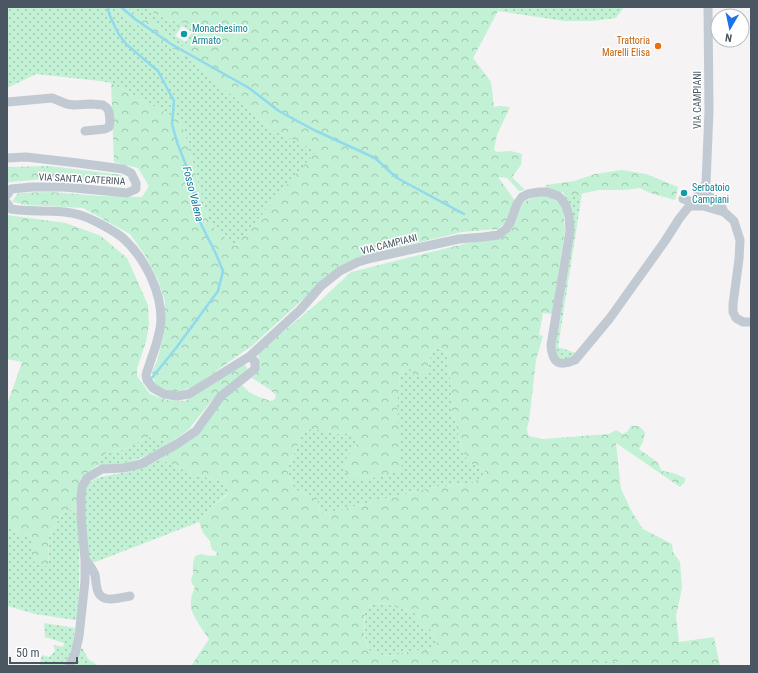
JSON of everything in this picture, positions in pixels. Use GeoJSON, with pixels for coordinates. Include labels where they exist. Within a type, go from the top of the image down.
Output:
{"type":"FeatureCollection","features":[{"type":"Feature","properties":{"kind":"street","name":"VIA CAMPIANI"},"geometry":{"type":"LineString","coordinates":[[8,204],[11,209],[16,210],[59,211],[83,216],[104,226],[124,239],[138,255],[148,272],[158,295],[161,319],[158,337],[144,382],[164,394],[177,396],[189,394],[250,356],[300,310],[322,286],[349,266],[372,258],[444,242],[498,235],[506,229],[510,223],[517,204],[522,197],[528,194],[547,192],[558,196],[562,200],[566,206],[569,216],[570,231],[551,345],[552,353],[555,359],[559,363],[568,363],[575,360],[610,318],[665,241],[689,202],[701,191],[706,183],[710,111],[708,7]]}},
{"type":"Feature","properties":{"kind":"street"},"geometry":{"type":"LineString","coordinates":[[7,102],[52,98],[67,104],[103,105],[107,108],[110,121],[109,127],[105,129],[85,131]]}},
{"type":"Feature","properties":{"kind":"street","name":"VIA SANTA CATERINA"},"geometry":{"type":"LineString","coordinates":[[7,158],[26,157],[78,162],[123,169],[131,173],[136,189],[127,193],[32,187],[11,189],[7,195]]}},
{"type":"Feature","properties":{"kind":"street"},"geometry":{"type":"LineString","coordinates":[[701,191],[720,203],[724,212],[734,221],[740,240],[739,259],[732,304],[736,318],[744,322],[751,322]]}},
{"type":"Feature","properties":{"kind":"street"},"geometry":{"type":"LineString","coordinates":[[689,202],[724,212]]}},
{"type":"Feature","properties":{"kind":"street"},"geometry":{"type":"LineString","coordinates":[[69,666],[75,654],[79,636],[85,581],[81,499],[82,487],[87,478],[102,469],[123,468],[141,464],[176,444],[196,430],[221,396],[255,369],[255,362],[250,356]]}},
{"type":"Feature","properties":{"kind":"street"},"geometry":{"type":"LineString","coordinates":[[85,559],[95,574],[97,591],[100,596],[109,599],[130,596]]}},
{"type":"Feature","properties":{"kind":"green space"},"geometry":{"type":"Polygon","coordinates":[[[7,7],[114,7],[124,16],[197,65],[271,129],[317,151],[235,246],[210,225],[181,121],[111,83],[36,74],[7,88],[7,7]]]}},
{"type":"Feature","properties":{"kind":"green space"},"geometry":{"type":"Polygon","coordinates":[[[114,7],[125,7],[163,29],[168,38],[187,49],[198,30],[187,23],[168,20],[150,11],[151,7],[501,7],[473,58],[491,82],[494,107],[510,107],[497,135],[494,150],[497,152],[511,151],[522,154],[521,165],[512,177],[525,190],[519,191],[507,178],[498,177],[516,202],[509,219],[498,229],[462,232],[368,255],[338,267],[253,345],[192,388],[174,392],[156,386],[152,372],[157,361],[164,334],[165,302],[158,280],[147,258],[130,234],[83,208],[27,205],[12,202],[18,193],[50,192],[101,196],[142,197],[149,186],[138,168],[114,162],[111,83],[181,121],[210,225],[235,246],[316,151],[271,129],[197,65],[124,16],[114,7]]]}},
{"type":"Feature","properties":{"kind":"green space"},"geometry":{"type":"Polygon","coordinates":[[[125,7],[151,7],[150,11],[168,20],[187,23],[199,30],[187,49],[168,38],[163,29],[125,7]],[[182,26],[175,36],[186,42],[192,32],[182,26]]]}},
{"type":"Feature","properties":{"kind":"green space"},"geometry":{"type":"Polygon","coordinates":[[[501,7],[624,7],[616,18],[592,21],[564,21],[498,11],[501,7]]]}},
{"type":"Feature","properties":{"kind":"green space"},"geometry":{"type":"Polygon","coordinates":[[[49,166],[122,175],[125,183],[121,186],[66,177],[10,182],[7,184],[7,167],[49,166]]]}},
{"type":"Feature","properties":{"kind":"green space"},"geometry":{"type":"Polygon","coordinates":[[[622,170],[646,174],[678,187],[675,200],[650,193],[640,188],[624,190],[599,190],[565,197],[563,192],[556,194],[545,189],[546,185],[574,181],[595,174],[622,170]]]}},
{"type":"Feature","properties":{"kind":"green space"},"geometry":{"type":"Polygon","coordinates":[[[582,193],[558,347],[576,353],[569,359],[564,359],[556,355],[555,338],[572,224],[565,197],[582,193]]]}},
{"type":"Feature","properties":{"kind":"green space"},"geometry":{"type":"Polygon","coordinates":[[[544,195],[551,197],[563,207],[565,231],[552,314],[543,313],[539,335],[543,336],[536,360],[527,428],[528,434],[529,436],[543,439],[609,434],[616,430],[623,434],[627,432],[631,426],[639,426],[645,432],[643,442],[639,449],[657,462],[662,471],[673,473],[685,478],[685,482],[680,487],[616,443],[621,489],[632,512],[643,529],[672,544],[673,552],[680,562],[682,588],[676,616],[679,642],[714,637],[720,666],[624,666],[621,662],[602,661],[595,666],[191,666],[209,639],[196,620],[191,608],[195,587],[192,584],[191,579],[193,574],[193,563],[195,556],[201,554],[214,556],[217,552],[212,550],[210,541],[203,533],[199,522],[211,507],[227,495],[228,489],[224,481],[195,475],[160,459],[198,434],[223,398],[242,385],[248,391],[259,397],[271,401],[275,399],[276,395],[252,378],[258,372],[258,353],[320,301],[351,272],[468,243],[500,238],[511,229],[521,206],[527,200],[544,195]],[[436,348],[431,353],[426,375],[421,377],[415,375],[410,369],[407,368],[400,376],[397,401],[402,471],[369,479],[350,480],[342,465],[359,441],[350,433],[339,434],[324,430],[311,429],[303,433],[287,470],[292,485],[298,491],[317,498],[320,513],[323,514],[434,487],[466,484],[483,478],[486,474],[485,471],[467,460],[462,449],[451,406],[452,386],[446,353],[444,349],[436,348]],[[388,603],[373,604],[365,609],[365,636],[367,646],[370,651],[386,656],[405,652],[434,649],[437,643],[430,629],[420,625],[417,622],[413,611],[398,608],[388,603]]]}},
{"type":"Feature","properties":{"kind":"green space"},"geometry":{"type":"Polygon","coordinates":[[[7,215],[66,223],[101,236],[127,258],[148,305],[149,324],[146,342],[137,368],[137,376],[150,394],[166,400],[185,401],[245,364],[248,371],[212,400],[189,429],[166,446],[167,440],[148,437],[122,450],[106,453],[98,465],[81,478],[76,509],[63,512],[49,537],[48,567],[32,561],[32,536],[14,533],[7,522],[7,407],[22,362],[7,359],[7,215]]]}},
{"type":"Feature","properties":{"kind":"green space"},"geometry":{"type":"Polygon","coordinates":[[[436,348],[444,349],[446,353],[452,386],[451,406],[462,449],[467,460],[485,471],[486,474],[483,478],[466,484],[434,487],[323,514],[320,513],[317,498],[298,491],[292,485],[287,470],[303,433],[311,429],[324,430],[339,434],[350,433],[359,441],[342,465],[397,414],[400,376],[404,370],[407,368],[410,369],[415,375],[421,377],[428,367],[431,353],[436,348]]]}},
{"type":"Feature","properties":{"kind":"green space"},"geometry":{"type":"Polygon","coordinates":[[[148,437],[167,440],[166,446],[150,454],[125,463],[98,465],[106,453],[122,450],[148,437]]]}},
{"type":"Feature","properties":{"kind":"green space"},"geometry":{"type":"Polygon","coordinates":[[[160,459],[195,475],[224,481],[228,489],[227,494],[211,507],[199,522],[98,561],[89,563],[83,497],[87,484],[97,478],[128,472],[160,459]]]}},
{"type":"Feature","properties":{"kind":"green space"},"geometry":{"type":"Polygon","coordinates":[[[76,509],[78,523],[79,550],[77,619],[75,620],[35,614],[7,606],[7,522],[14,533],[32,536],[48,566],[49,537],[63,512],[76,509]]]}},
{"type":"Feature","properties":{"kind":"green space"},"geometry":{"type":"Polygon","coordinates":[[[388,603],[398,608],[413,611],[420,625],[430,629],[437,643],[434,649],[405,652],[386,656],[370,651],[365,636],[365,609],[373,604],[388,603]]]}},
{"type":"Feature","properties":{"kind":"green space"},"geometry":{"type":"Polygon","coordinates":[[[44,623],[75,628],[73,646],[66,666],[39,666],[42,655],[49,657],[55,651],[54,645],[63,647],[64,643],[45,637],[44,623]]]}},
{"type":"Feature","properties":{"kind":"green space"},"geometry":{"type":"Polygon","coordinates":[[[80,648],[83,649],[88,659],[99,666],[72,666],[80,648]]]}},
{"type":"Feature","properties":{"kind":"green space"},"geometry":{"type":"Polygon","coordinates":[[[601,661],[621,662],[624,666],[595,666],[601,661]]]}},
{"type":"Feature","properties":{"kind":"waterway","name":"Fosso Valena"},"geometry":{"type":"LineString","coordinates":[[108,7],[109,14],[118,33],[126,44],[158,71],[174,101],[172,124],[187,168],[198,218],[223,271],[218,291],[151,379]]}},
{"type":"Feature","properties":{"kind":"waterway","name":"Fosso Valena"},"geometry":{"type":"LineString","coordinates":[[121,7],[135,19],[171,44],[249,88],[279,111],[314,130],[375,158],[397,178],[464,214]]}},
{"type":"Feature","properties":{"kind":"place","name":"Monachesimo Armato"},"geometry":{"type":"Point","coordinates":[184,34]}},
{"type":"Feature","properties":{"kind":"place","name":"Trattoria Marelli Elisa"},"geometry":{"type":"Point","coordinates":[658,46]}},
{"type":"Feature","properties":{"kind":"place","name":"Serbatoio Campiani"},"geometry":{"type":"Point","coordinates":[684,193]}}]}
